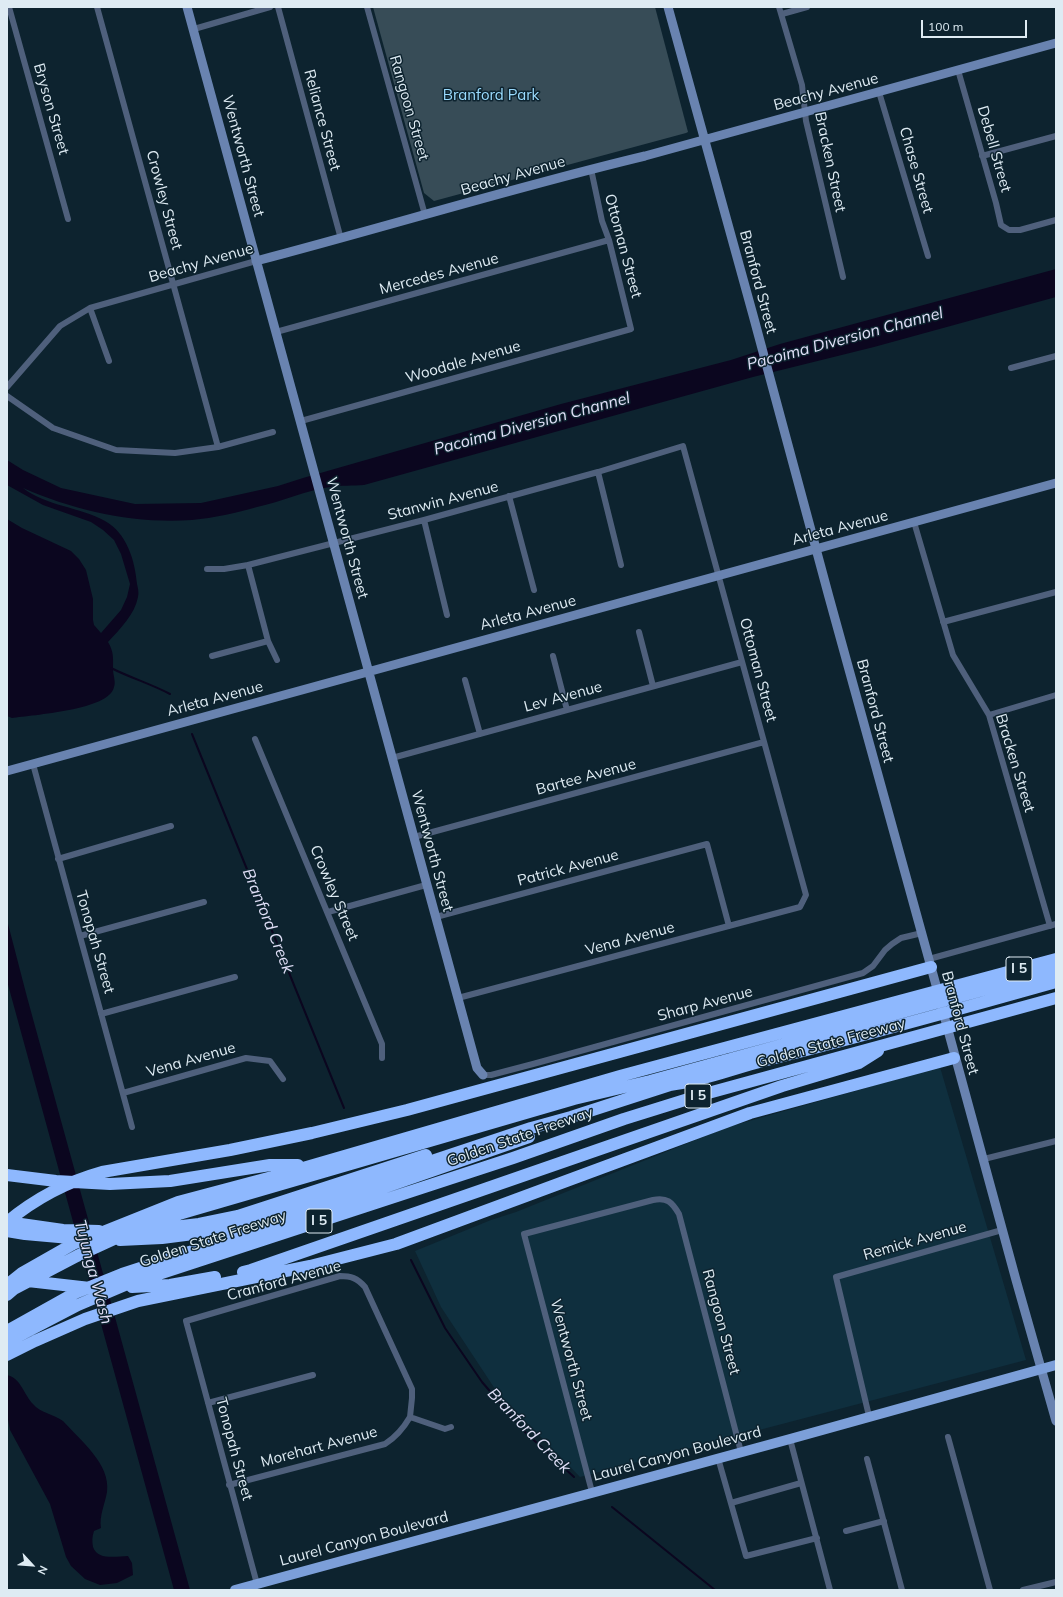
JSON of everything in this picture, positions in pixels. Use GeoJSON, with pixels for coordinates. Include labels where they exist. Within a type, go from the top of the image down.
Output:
{"type":"FeatureCollection","features":[{"type":"Feature","properties":{"kind":"highway","name":"Golden State Freeway"},"geometry":{"type":"LineString","coordinates":[[7,1285],[22,1273],[73,1244],[178,1202],[272,1177],[620,1076],[984,984],[1056,959]]}},
{"type":"Feature","properties":{"kind":"highway"},"geometry":{"type":"LineString","coordinates":[[7,1222],[44,1195],[70,1182],[102,1172],[230,1150],[312,1133],[407,1110],[930,963]]}},
{"type":"Feature","properties":{"kind":"highway"},"geometry":{"type":"LineString","coordinates":[[984,984],[1056,970]]}},
{"type":"Feature","properties":{"kind":"highway"},"geometry":{"type":"LineString","coordinates":[[124,1280],[594,1114],[672,1090],[687,1083],[765,1060],[1056,982]]}},
{"type":"Feature","properties":{"kind":"highway","name":"Golden State Freeway"},"geometry":{"type":"LineString","coordinates":[[7,1342],[77,1299],[124,1280],[513,1158],[624,1119],[701,1095],[1056,998]]}},
{"type":"Feature","properties":{"kind":"highway"},"geometry":{"type":"LineString","coordinates":[[7,1295],[14,1289],[77,1256],[128,1233],[179,1214],[483,1125],[603,1092],[665,1077],[916,1002]]}},
{"type":"Feature","properties":{"kind":"highway"},"geometry":{"type":"LineString","coordinates":[[7,1278],[90,1288],[136,1287],[170,1285],[251,1270],[782,1086],[859,1063],[888,1044]]}},
{"type":"Feature","properties":{"kind":"highway"},"geometry":{"type":"LineString","coordinates":[[7,1355],[85,1319],[138,1301],[310,1266],[396,1244],[750,1113],[954,1058]]}},
{"type":"Feature","properties":{"kind":"highway"},"geometry":{"type":"LineString","coordinates":[[7,1222],[26,1226],[64,1230],[113,1231],[162,1238],[201,1233],[240,1225],[531,1128],[571,1117],[670,1085],[687,1083]]}},
{"type":"Feature","properties":{"kind":"highway"},"geometry":{"type":"LineString","coordinates":[[7,1231],[63,1239],[113,1240],[238,1216],[520,1123],[593,1098],[603,1092]]}},
{"type":"Feature","properties":{"kind":"highway"},"geometry":{"type":"LineString","coordinates":[[7,1175],[56,1181],[110,1184],[170,1181],[270,1165],[311,1165]]}},
{"type":"Feature","properties":{"kind":"highway"},"geometry":{"type":"LineString","coordinates":[[7,1331],[77,1299]]}},
{"type":"Feature","properties":{"kind":"main road","name":"Wentworth Street"},"geometry":{"type":"LineString","coordinates":[[187,7],[426,884],[477,1068],[483,1075]]}},
{"type":"Feature","properties":{"kind":"main road","name":"Branford Street"},"geometry":{"type":"LineString","coordinates":[[668,7],[922,933],[954,1058],[984,1159],[1002,1230],[1056,1421]]}},
{"type":"Feature","properties":{"kind":"main road","name":"Beachy Avenue"},"geometry":{"type":"LineString","coordinates":[[256,261],[1056,43]]}},
{"type":"Feature","properties":{"kind":"main road","name":"Arleta Avenue"},"geometry":{"type":"LineString","coordinates":[[7,771],[1056,483]]}},
{"type":"Feature","properties":{"kind":"main road","name":"Laurel Canyon Boulevard"},"geometry":{"type":"LineString","coordinates":[[235,1590],[1056,1365]]}},
{"type":"Feature","properties":{"kind":"street","name":"Bryson Street"},"geometry":{"type":"LineString","coordinates":[[9,7],[68,219]]}},
{"type":"Feature","properties":{"kind":"street","name":"Crowley Street"},"geometry":{"type":"LineString","coordinates":[[97,7],[218,446]]}},
{"type":"Feature","properties":{"kind":"street"},"geometry":{"type":"LineString","coordinates":[[194,29],[270,7]]}},
{"type":"Feature","properties":{"kind":"street","name":"Reliance Street"},"geometry":{"type":"LineString","coordinates":[[278,7],[341,239]]}},
{"type":"Feature","properties":{"kind":"street","name":"Rangoon Street"},"geometry":{"type":"LineString","coordinates":[[367,7],[425,215]]}},
{"type":"Feature","properties":{"kind":"street","name":"Bracken Street"},"geometry":{"type":"LineString","coordinates":[[780,7],[802,85],[806,121],[843,277]]}},
{"type":"Feature","properties":{"kind":"street"},"geometry":{"type":"LineString","coordinates":[[782,14],[807,7]]}},
{"type":"Feature","properties":{"kind":"street","name":"Debell Street"},"geometry":{"type":"LineString","coordinates":[[958,70],[1000,225],[1009,230],[1020,230],[1056,220]]}},
{"type":"Feature","properties":{"kind":"street","name":"Chase Street"},"geometry":{"type":"LineString","coordinates":[[879,92],[928,256]]}},
{"type":"Feature","properties":{"kind":"street"},"geometry":{"type":"LineString","coordinates":[[982,156],[1056,136]]}},
{"type":"Feature","properties":{"kind":"street","name":"Ottoman Street"},"geometry":{"type":"LineString","coordinates":[[591,169],[602,221],[609,240],[632,329]]}},
{"type":"Feature","properties":{"kind":"street","name":"Mercedes Avenue"},"geometry":{"type":"LineString","coordinates":[[276,332],[609,240]]}},
{"type":"Feature","properties":{"kind":"street","name":"Beachy Avenue"},"geometry":{"type":"LineString","coordinates":[[7,387],[60,326],[90,308],[256,261]]}},
{"type":"Feature","properties":{"kind":"street"},"geometry":{"type":"LineString","coordinates":[[90,308],[109,361]]}},
{"type":"Feature","properties":{"kind":"street","name":"Woodale Avenue"},"geometry":{"type":"LineString","coordinates":[[301,421],[632,329]]}},
{"type":"Feature","properties":{"kind":"street"},"geometry":{"type":"LineString","coordinates":[[1011,368],[1056,357]]}},
{"type":"Feature","properties":{"kind":"street"},"geometry":{"type":"LineString","coordinates":[[7,396],[53,428],[116,450],[175,453],[218,446],[273,432]]}},
{"type":"Feature","properties":{"kind":"street","name":"Ottoman Street"},"geometry":{"type":"LineString","coordinates":[[683,446],[806,895],[804,901]]}},
{"type":"Feature","properties":{"kind":"street","name":"Stanwin Avenue"},"geometry":{"type":"LineString","coordinates":[[207,569],[224,570],[248,566],[334,542],[424,520],[598,472],[683,446]]}},
{"type":"Feature","properties":{"kind":"street"},"geometry":{"type":"LineString","coordinates":[[598,472],[621,565]]}},
{"type":"Feature","properties":{"kind":"street"},"geometry":{"type":"LineString","coordinates":[[510,496],[534,590]]}},
{"type":"Feature","properties":{"kind":"street"},"geometry":{"type":"LineString","coordinates":[[424,520],[447,615]]}},
{"type":"Feature","properties":{"kind":"street","name":"Bracken Street"},"geometry":{"type":"LineString","coordinates":[[914,522],[953,655],[989,715],[1053,925]]}},
{"type":"Feature","properties":{"kind":"street"},"geometry":{"type":"LineString","coordinates":[[248,566],[268,641],[277,660]]}},
{"type":"Feature","properties":{"kind":"street"},"geometry":{"type":"LineString","coordinates":[[943,622],[1056,592]]}},
{"type":"Feature","properties":{"kind":"street"},"geometry":{"type":"LineString","coordinates":[[639,632],[653,686]]}},
{"type":"Feature","properties":{"kind":"street"},"geometry":{"type":"LineString","coordinates":[[212,656],[268,641]]}},
{"type":"Feature","properties":{"kind":"street"},"geometry":{"type":"LineString","coordinates":[[553,656],[567,710]]}},
{"type":"Feature","properties":{"kind":"street","name":"Lev Avenue"},"geometry":{"type":"LineString","coordinates":[[392,758],[742,662]]}},
{"type":"Feature","properties":{"kind":"street"},"geometry":{"type":"LineString","coordinates":[[465,680],[480,734]]}},
{"type":"Feature","properties":{"kind":"street"},"geometry":{"type":"LineString","coordinates":[[989,715],[1056,695]]}},
{"type":"Feature","properties":{"kind":"street","name":"Crowley Street"},"geometry":{"type":"LineString","coordinates":[[255,738],[382,1044],[382,1058]]}},
{"type":"Feature","properties":{"kind":"street","name":"Bartee Avenue"},"geometry":{"type":"LineString","coordinates":[[414,837],[764,742]]}},
{"type":"Feature","properties":{"kind":"street","name":"Tonopah Street"},"geometry":{"type":"LineString","coordinates":[[33,764],[132,1127]]}},
{"type":"Feature","properties":{"kind":"street"},"geometry":{"type":"LineString","coordinates":[[58,859],[171,826]]}},
{"type":"Feature","properties":{"kind":"street","name":"Patrick Avenue"},"geometry":{"type":"LineString","coordinates":[[436,918],[707,844],[728,926]]}},
{"type":"Feature","properties":{"kind":"street"},"geometry":{"type":"LineString","coordinates":[[328,912],[426,884]]}},
{"type":"Feature","properties":{"kind":"street","name":"Vena Avenue"},"geometry":{"type":"LineString","coordinates":[[458,998],[800,907],[804,901]]}},
{"type":"Feature","properties":{"kind":"street"},"geometry":{"type":"LineString","coordinates":[[80,936],[204,902]]}},
{"type":"Feature","properties":{"kind":"street"},"geometry":{"type":"LineString","coordinates":[[930,963],[1053,925]]}},
{"type":"Feature","properties":{"kind":"street","name":"Sharp Avenue"},"geometry":{"type":"LineString","coordinates":[[483,1075],[491,1075],[533,1064],[863,973],[872,966],[885,950],[900,938],[922,933]]}},
{"type":"Feature","properties":{"kind":"street"},"geometry":{"type":"LineString","coordinates":[[102,1014],[235,977]]}},
{"type":"Feature","properties":{"kind":"street","name":"Vena Avenue"},"geometry":{"type":"LineString","coordinates":[[123,1093],[246,1058],[270,1061],[283,1079]]}},
{"type":"Feature","properties":{"kind":"street"},"geometry":{"type":"LineString","coordinates":[[984,1159],[1056,1141]]}},
{"type":"Feature","properties":{"kind":"street","name":"Wentworth Street"},"geometry":{"type":"LineString","coordinates":[[592,1492],[524,1234],[653,1200],[664,1199],[670,1201]]}},
{"type":"Feature","properties":{"kind":"street","name":"Rangoon Street"},"geometry":{"type":"LineString","coordinates":[[670,1201],[679,1214],[741,1452]]}},
{"type":"Feature","properties":{"kind":"street","name":"Remick Avenue"},"geometry":{"type":"LineString","coordinates":[[869,1416],[836,1277],[1002,1230]]}},
{"type":"Feature","properties":{"kind":"street","name":"Cranford Avenue"},"geometry":{"type":"LineString","coordinates":[[186,1321],[340,1276],[350,1276],[359,1280],[365,1287],[412,1389],[410,1418]]}},
{"type":"Feature","properties":{"kind":"street","name":"Tonopah Street"},"geometry":{"type":"LineString","coordinates":[[186,1321],[257,1584]]}},
{"type":"Feature","properties":{"kind":"street"},"geometry":{"type":"LineString","coordinates":[[208,1402],[313,1375]]}},
{"type":"Feature","properties":{"kind":"street"},"geometry":{"type":"LineString","coordinates":[[410,1418],[445,1429],[451,1427]]}},
{"type":"Feature","properties":{"kind":"street","name":"Morehart Avenue"},"geometry":{"type":"LineString","coordinates":[[230,1485],[384,1444],[394,1438],[410,1418]]}},
{"type":"Feature","properties":{"kind":"street"},"geometry":{"type":"LineString","coordinates":[[948,1437],[990,1590]]}},
{"type":"Feature","properties":{"kind":"street"},"geometry":{"type":"LineString","coordinates":[[790,1439],[830,1590]]}},
{"type":"Feature","properties":{"kind":"street"},"geometry":{"type":"LineString","coordinates":[[718,1458],[746,1556],[816,1538]]}},
{"type":"Feature","properties":{"kind":"street"},"geometry":{"type":"LineString","coordinates":[[867,1459],[902,1590]]}},
{"type":"Feature","properties":{"kind":"street"},"geometry":{"type":"LineString","coordinates":[[731,1502],[801,1483]]}},
{"type":"Feature","properties":{"kind":"street"},"geometry":{"type":"LineString","coordinates":[[846,1531],[884,1521]]}},
{"type":"Feature","properties":{"kind":"street"},"geometry":{"type":"LineString","coordinates":[[1023,1590],[1056,1582]]}},
{"type":"Feature","properties":{"kind":"shaded area"},"geometry":{"type":"Polygon","coordinates":[[[940,1067],[1026,1360],[580,1477],[497,1392],[441,1307],[415,1251],[728,1127],[940,1067]]]}},
{"type":"Feature","properties":{"kind":"green space","name":"Branford Park"},"geometry":{"type":"Polygon","coordinates":[[[373,7],[655,7],[688,132],[434,201],[424,193],[373,7]]]}},
{"type":"Feature","properties":{"kind":"water","name":"Pacoima Diversion Channel"},"geometry":{"type":"Polygon","coordinates":[[[1056,269],[1056,297],[874,347],[753,377],[364,485],[338,486],[321,489],[225,515],[192,520],[170,521],[127,518],[84,509],[23,488],[42,499],[85,512],[113,526],[124,540],[132,557],[138,594],[134,609],[122,627],[108,642],[113,655],[115,683],[109,695],[99,701],[69,710],[12,718],[7,716],[7,519],[22,528],[71,551],[79,559],[86,570],[93,599],[94,625],[101,633],[121,610],[127,597],[130,584],[121,554],[114,540],[91,522],[43,505],[7,485],[7,460],[23,470],[61,488],[135,504],[201,503],[278,486],[561,404],[731,360],[780,344],[1056,269]]]}},
{"type":"Feature","properties":{"kind":"water","name":"Tujunga Wash"},"geometry":{"type":"Polygon","coordinates":[[[7,920],[190,1590],[174,1590],[7,981],[7,920]]]}},
{"type":"Feature","properties":{"kind":"water"},"geometry":{"type":"Polygon","coordinates":[[[7,1375],[19,1383],[36,1407],[63,1421],[93,1453],[99,1462],[107,1482],[107,1492],[101,1514],[101,1528],[93,1533],[93,1547],[95,1551],[103,1556],[128,1556],[132,1563],[133,1575],[117,1583],[100,1585],[85,1579],[71,1566],[66,1557],[50,1504],[10,1430],[7,1414],[7,1375]]]}},
{"type":"Feature","properties":{"kind":"waterway","name":"Branford Creek"},"geometry":{"type":"LineString","coordinates":[[111,668],[170,694]]}},
{"type":"Feature","properties":{"kind":"waterway","name":"Branford Creek"},"geometry":{"type":"LineString","coordinates":[[192,734],[344,1108]]}},
{"type":"Feature","properties":{"kind":"waterway","name":"Branford Creek"},"geometry":{"type":"LineString","coordinates":[[411,1260],[445,1328],[482,1382],[526,1433],[574,1477]]}},
{"type":"Feature","properties":{"kind":"waterway","name":"Branford Creek"},"geometry":{"type":"LineString","coordinates":[[612,1507],[715,1590]]}}]}
